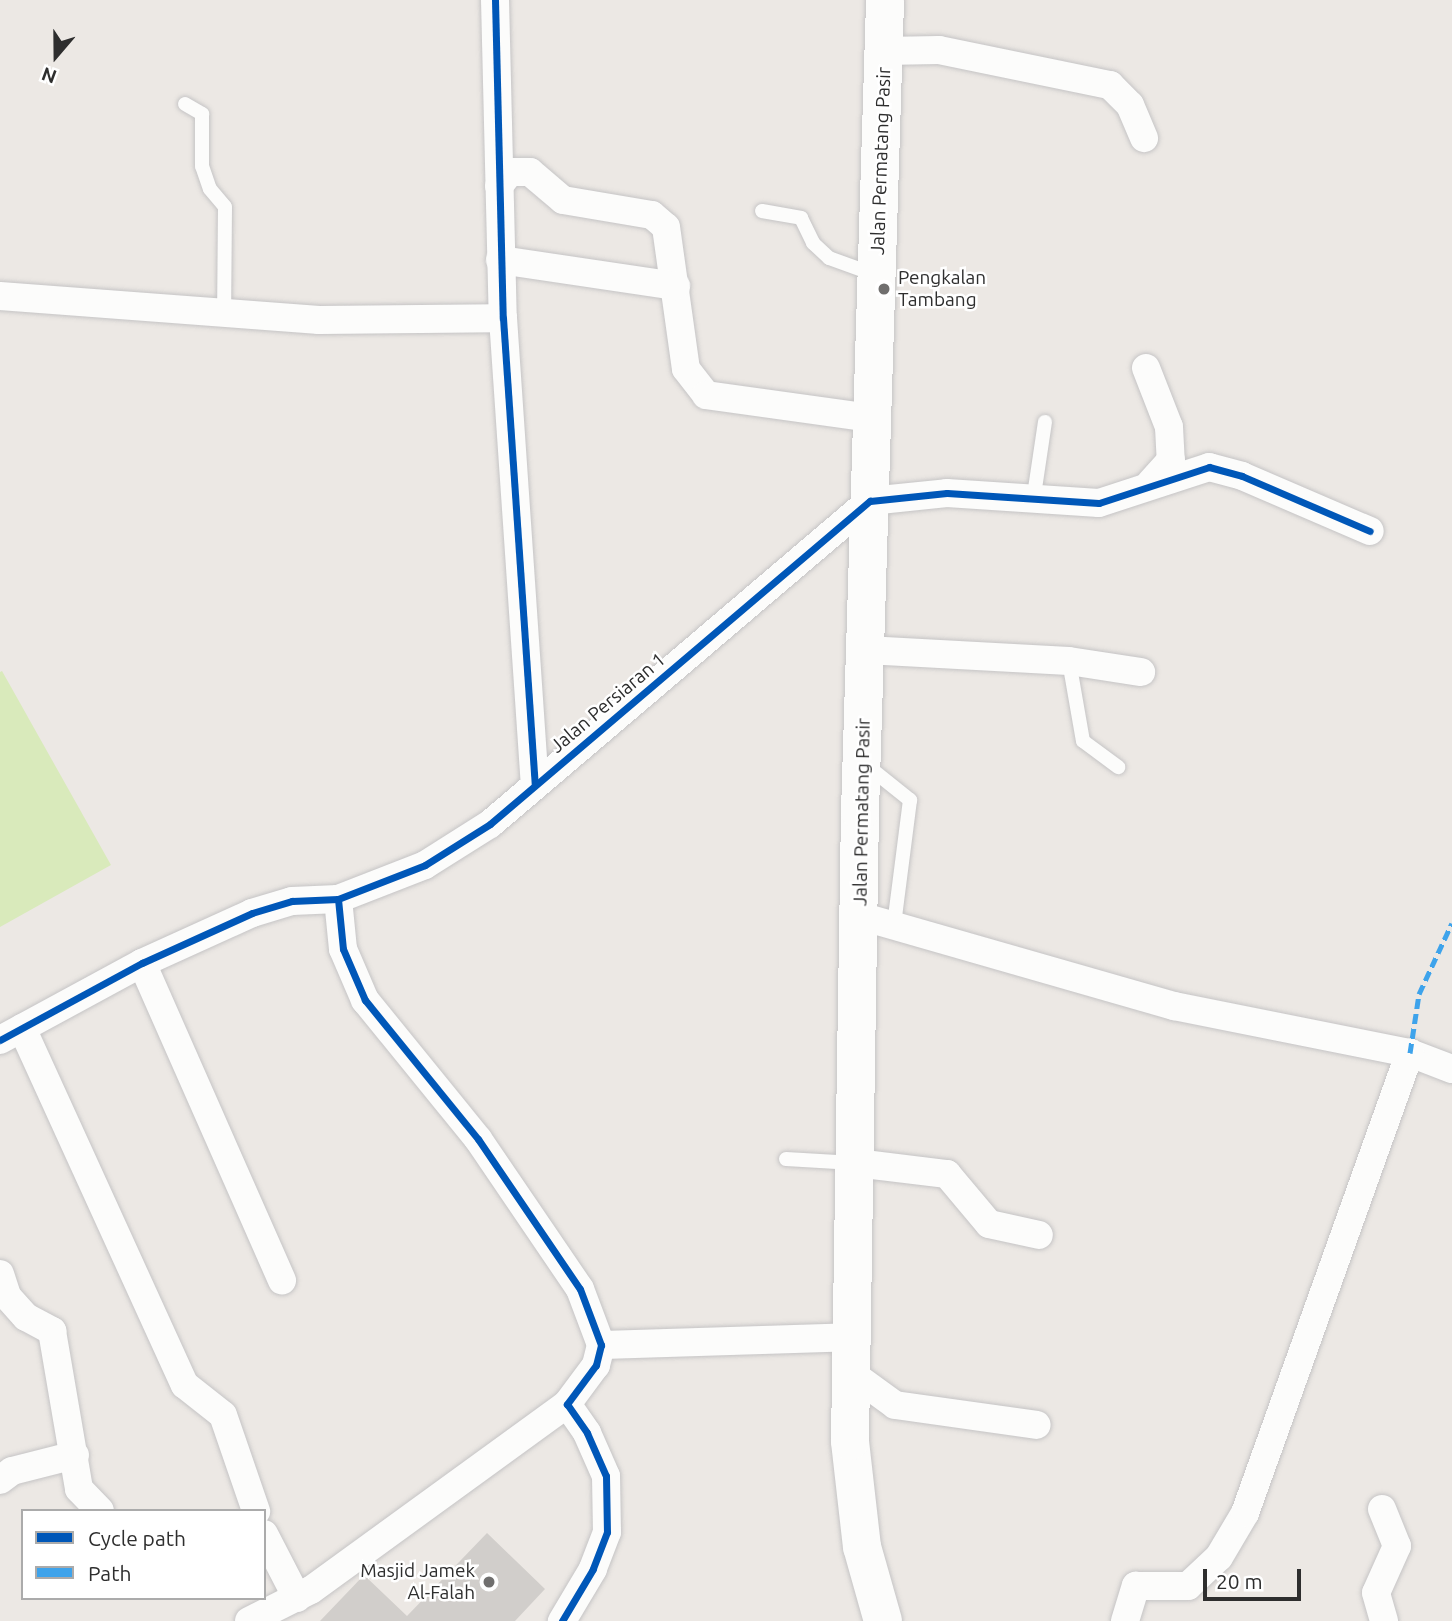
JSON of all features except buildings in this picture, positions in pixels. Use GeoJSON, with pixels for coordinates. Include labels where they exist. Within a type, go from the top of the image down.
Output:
{"type":"FeatureCollection","features":[{"type":"Feature","properties":{"kind":"main road","name":"Jalan Permatang Pasir"},"geometry":{"type":"LineString","coordinates":[[883,1621],[862,1547],[850,1441],[856,1163],[877,921],[861,761],[885,0]]}},
{"type":"Feature","properties":{"kind":"street"},"geometry":{"type":"LineString","coordinates":[[495,0],[500,260],[535,783]]}},
{"type":"Feature","properties":{"kind":"street"},"geometry":{"type":"LineString","coordinates":[[884,51],[939,50],[1110,85],[1130,105],[1144,138]]}},
{"type":"Feature","properties":{"kind":"street"},"geometry":{"type":"LineString","coordinates":[[499,186],[510,172],[530,172],[563,200],[652,215],[666,227],[686,369],[706,395],[872,418]]}},
{"type":"Feature","properties":{"kind":"street"},"geometry":{"type":"LineString","coordinates":[[500,260],[676,286]]}},
{"type":"Feature","properties":{"kind":"street"},"geometry":{"type":"LineString","coordinates":[[0,296],[319,320],[503,318]]}},
{"type":"Feature","properties":{"kind":"street"},"geometry":{"type":"LineString","coordinates":[[1146,368],[1169,427],[1171,460],[1150,483]]}},
{"type":"Feature","properties":{"kind":"street"},"geometry":{"type":"LineString","coordinates":[[870,501],[947,493],[1033,502],[1099,503],[1150,483],[1209,467],[1242,476],[1370,531]]}},
{"type":"Feature","properties":{"kind":"street","name":"Jalan Persiaran 1"},"geometry":{"type":"LineString","coordinates":[[11,1034],[142,963],[252,913],[292,901],[338,898],[425,865],[490,824],[870,501]]}},
{"type":"Feature","properties":{"kind":"street"},"geometry":{"type":"LineString","coordinates":[[866,650],[1069,661],[1141,672]]}},
{"type":"Feature","properties":{"kind":"street"},"geometry":{"type":"LineString","coordinates":[[249,1621],[297,1598],[567,1405],[596,1365],[601,1345],[580,1289],[478,1139],[365,1000],[343,949],[338,898]]}},
{"type":"Feature","properties":{"kind":"street"},"geometry":{"type":"LineString","coordinates":[[877,921],[1174,1006],[1410,1053],[1452,1069]]}},
{"type":"Feature","properties":{"kind":"street"},"geometry":{"type":"LineString","coordinates":[[142,963],[282,1280]]}},
{"type":"Feature","properties":{"kind":"street"},"geometry":{"type":"LineString","coordinates":[[11,1034],[185,1385],[223,1415],[255,1509]]}},
{"type":"Feature","properties":{"kind":"street"},"geometry":{"type":"LineString","coordinates":[[1125,1621],[1136,1586],[1188,1586],[1219,1557],[1245,1513],[1410,1053]]}},
{"type":"Feature","properties":{"kind":"street"},"geometry":{"type":"LineString","coordinates":[[856,1163],[947,1174],[989,1224],[1039,1235]]}},
{"type":"Feature","properties":{"kind":"street"},"geometry":{"type":"LineString","coordinates":[[0,1274],[8,1296],[26,1317],[52,1331],[79,1489],[98,1509]]}},
{"type":"Feature","properties":{"kind":"street"},"geometry":{"type":"LineString","coordinates":[[601,1345],[852,1355],[895,1405],[1037,1425]]}},
{"type":"Feature","properties":{"kind":"street"},"geometry":{"type":"LineString","coordinates":[[562,1621],[593,1569],[607,1532],[606,1476],[587,1433],[567,1405]]}},
{"type":"Feature","properties":{"kind":"street"},"geometry":{"type":"LineString","coordinates":[[0,1480],[12,1471],[75,1455]]}},
{"type":"Feature","properties":{"kind":"street"},"geometry":{"type":"LineString","coordinates":[[1382,1509],[1397,1546],[1376,1593],[1384,1621]]}},
{"type":"Feature","properties":{"kind":"street"},"geometry":{"type":"LineString","coordinates":[[266,1538],[297,1598]]}},
{"type":"Feature","properties":{"kind":"lane"},"geometry":{"type":"LineString","coordinates":[[185,104],[202,114],[202,166],[210,189],[225,207],[224,313]]}},
{"type":"Feature","properties":{"kind":"lane"},"geometry":{"type":"LineString","coordinates":[[762,211],[801,218],[813,243],[829,258],[877,276]]}},
{"type":"Feature","properties":{"kind":"lane"},"geometry":{"type":"LineString","coordinates":[[1033,502],[1045,422]]}},
{"type":"Feature","properties":{"kind":"lane"},"geometry":{"type":"LineString","coordinates":[[1069,661],[1083,741],[1118,767]]}},
{"type":"Feature","properties":{"kind":"lane"},"geometry":{"type":"LineString","coordinates":[[861,761],[910,800],[877,921]]}},
{"type":"Feature","properties":{"kind":"lane"},"geometry":{"type":"LineString","coordinates":[[786,1159],[856,1163]]}},
{"type":"Feature","properties":{"kind":"green space"},"geometry":{"type":"Polygon","coordinates":[[[2,671],[111,865],[0,927],[0,672],[2,671]]]}},
{"type":"Feature","properties":{"kind":"marked path"},"geometry":{"type":"LineString","coordinates":[[1410,1053],[1419,994],[1452,923]]}},
{"type":"Feature","properties":{"kind":"cycle path"},"geometry":{"type":"LineString","coordinates":[[495,0],[503,318],[535,783]]}},
{"type":"Feature","properties":{"kind":"cycle path"},"geometry":{"type":"LineString","coordinates":[[0,1040],[142,963],[252,913],[292,901],[338,899],[425,865],[490,824],[870,501],[947,493],[1099,503],[1209,467],[1242,476],[1370,531]]}},
{"type":"Feature","properties":{"kind":"cycle path"},"geometry":{"type":"LineString","coordinates":[[338,899],[343,949],[365,1000],[478,1139],[580,1289],[601,1345],[596,1365],[567,1404],[587,1433],[606,1476],[607,1532],[593,1569],[562,1621]]}},
{"type":"Feature","properties":{"kind":"place","name":"Pengkalan Tambang"},"geometry":{"type":"Point","coordinates":[884,289]}},
{"type":"Feature","properties":{"kind":"place","name":"Masjid Jamek Al-Falah"},"geometry":{"type":"Point","coordinates":[489,1582]}}]}
